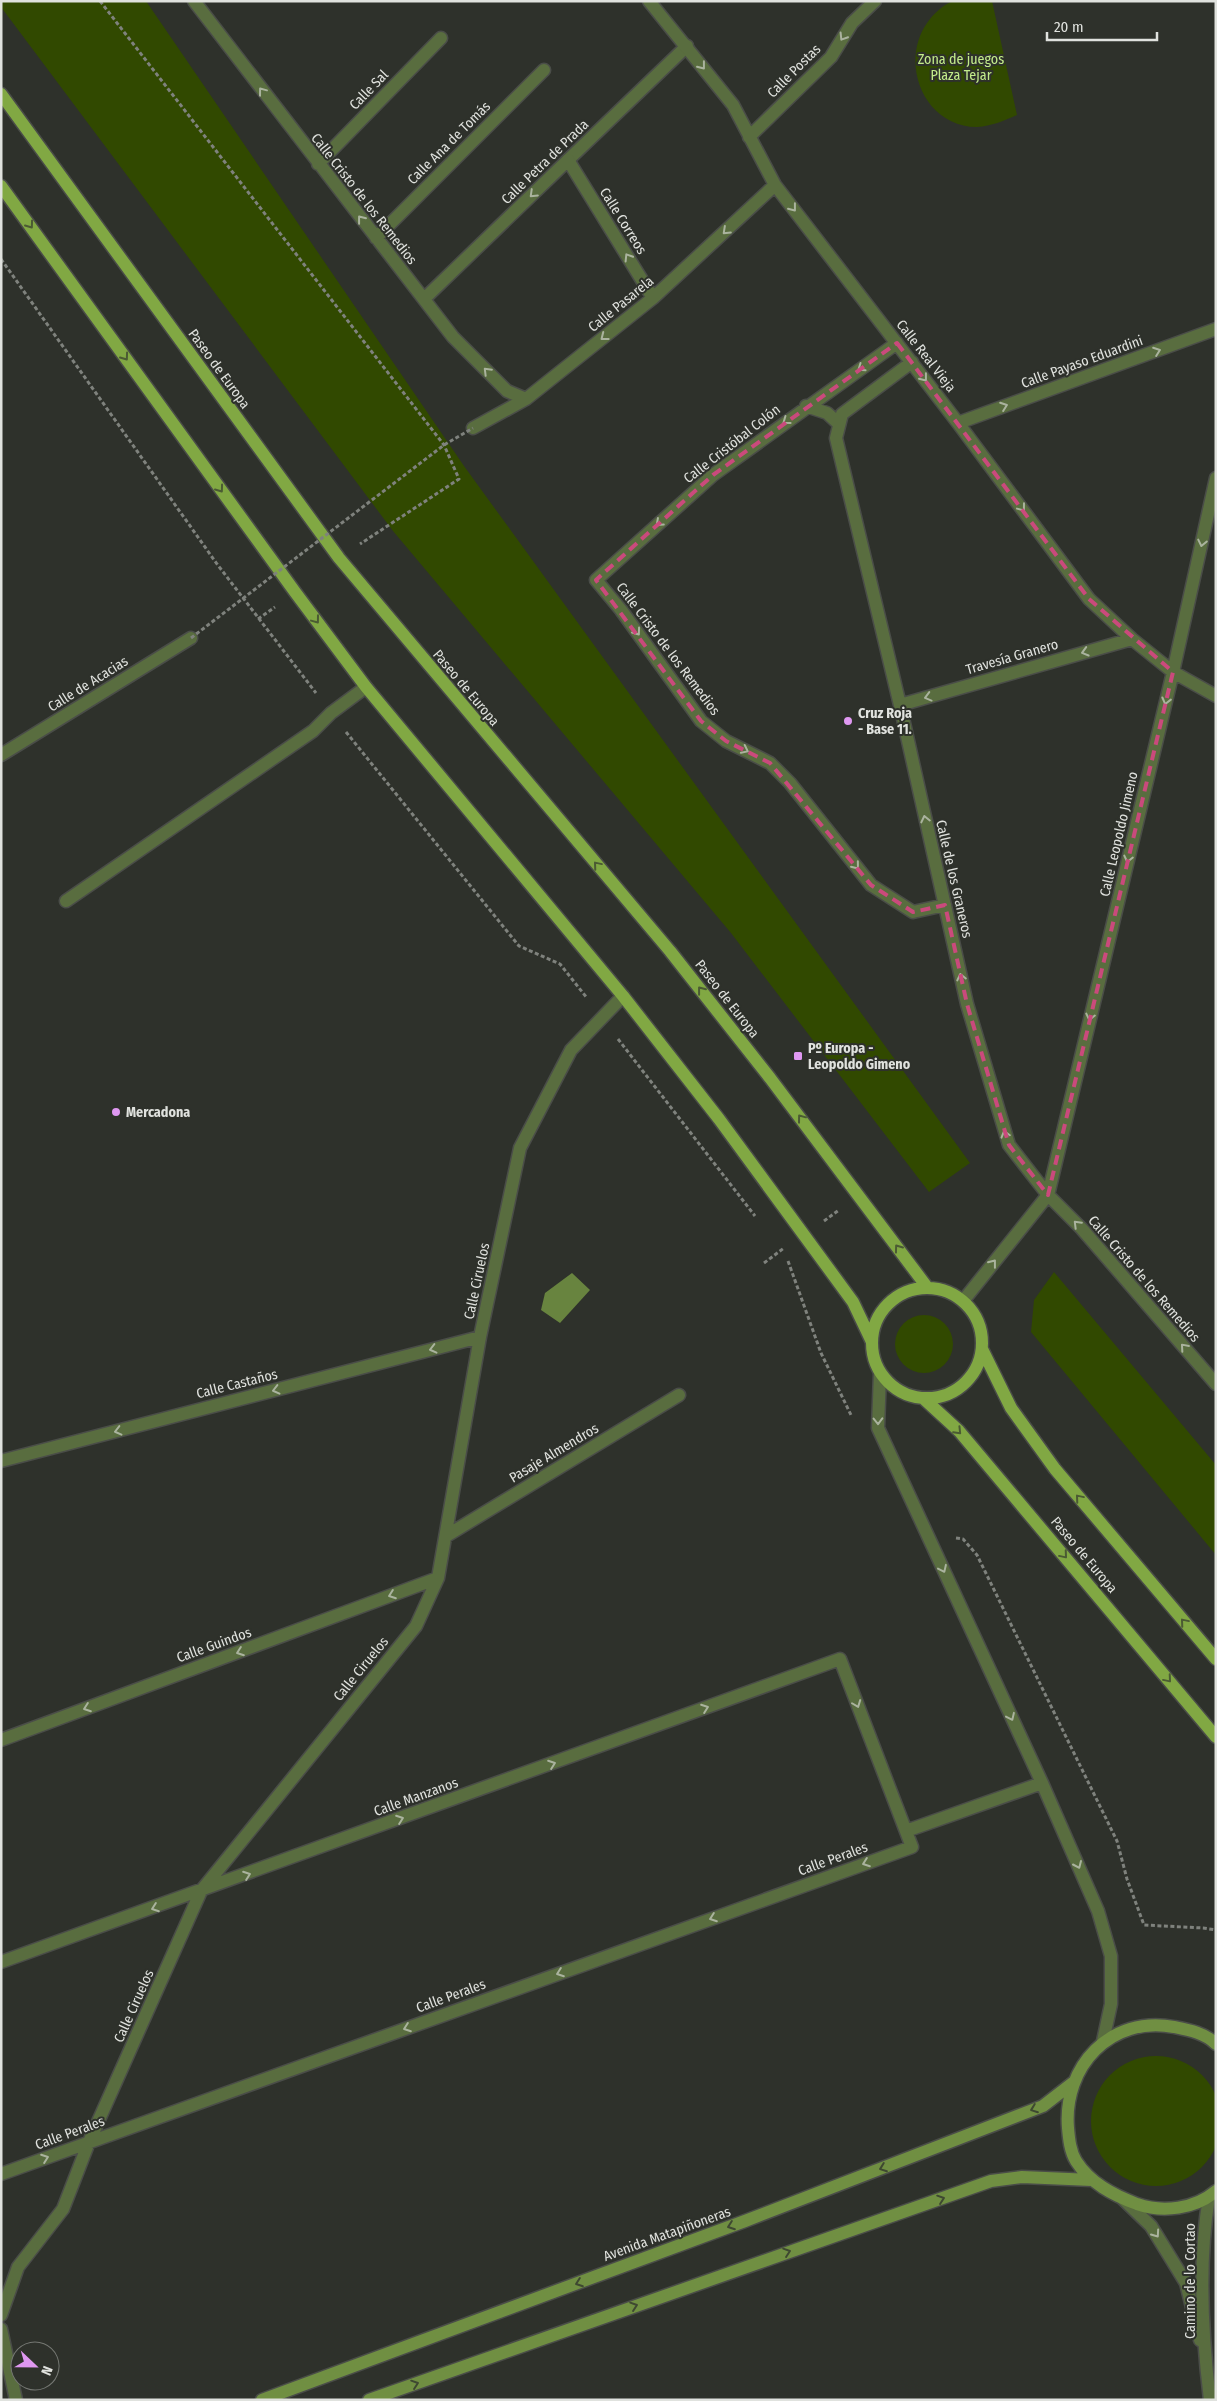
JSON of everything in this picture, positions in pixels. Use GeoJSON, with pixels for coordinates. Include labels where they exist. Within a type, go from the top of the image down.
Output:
{"type":"FeatureCollection","features":[{"type":"Feature","properties":{"kind":"main road","name":"Paseo de Europa"},"geometry":{"type":"LineString","coordinates":[[1,94],[339,558],[670,951],[794,1109],[927,1287]]}},
{"type":"Feature","properties":{"kind":"main road"},"geometry":{"type":"LineString","coordinates":[[1,186],[283,576],[366,687],[623,996],[718,1119],[848,1294],[872,1342]]}},
{"type":"Feature","properties":{"kind":"main road"},"geometry":{"type":"LineString","coordinates":[[982,1349],[975,1369],[962,1385],[943,1395],[923,1398],[899,1390],[880,1373],[874,1358],[872,1342],[876,1321],[888,1303],[906,1291],[927,1287],[946,1291],[963,1301],[978,1323],[982,1349],[1011,1408],[1055,1469],[1216,1659]]}},
{"type":"Feature","properties":{"kind":"main road","name":"Paseo de Europa"},"geometry":{"type":"LineString","coordinates":[[923,1398],[959,1431],[1216,1736]]}},
{"type":"Feature","properties":{"kind":"main road"},"geometry":{"type":"LineString","coordinates":[[1212,2194],[1196,2203],[1162,2209],[1143,2206],[1123,2199],[1092,2180],[1076,2160],[1069,2143],[1067,2108],[1074,2082],[1086,2060],[1103,2041],[1120,2031],[1163,2025],[1191,2030],[1214,2041]]}},
{"type":"Feature","properties":{"kind":"main road","name":"Avenida Matapiñoneras"},"geometry":{"type":"LineString","coordinates":[[262,2400],[746,2221],[1043,2106],[1074,2082]]}},
{"type":"Feature","properties":{"kind":"main road"},"geometry":{"type":"LineString","coordinates":[[369,2400],[991,2181],[1032,2177],[1092,2180]]}},
{"type":"Feature","properties":{"kind":"street","name":"Calle Cristo de los Remedios"},"geometry":{"type":"LineString","coordinates":[[194,1],[453,337],[507,391],[526,399]]}},
{"type":"Feature","properties":{"kind":"street","name":"Calle Real Vieja"},"geometry":{"type":"LineString","coordinates":[[649,1],[733,105],[775,186],[912,362],[1089,599],[1132,639],[1173,672],[1216,696]]}},
{"type":"Feature","properties":{"kind":"street","name":"Calle Postas"},"geometry":{"type":"LineString","coordinates":[[749,137],[831,57],[852,23],[875,1]]}},
{"type":"Feature","properties":{"kind":"street","name":"Calle Sal"},"geometry":{"type":"LineString","coordinates":[[318,164],[441,38]]}},
{"type":"Feature","properties":{"kind":"street","name":"Calle Petra de Prada"},"geometry":{"type":"LineString","coordinates":[[424,299],[687,46]]}},
{"type":"Feature","properties":{"kind":"street","name":"Calle Ana de Tomás"},"geometry":{"type":"LineString","coordinates":[[376,238],[544,70]]}},
{"type":"Feature","properties":{"kind":"street","name":"Calle Correos"},"geometry":{"type":"LineString","coordinates":[[568,160],[653,298]]}},
{"type":"Feature","properties":{"kind":"street","name":"Calle Pasarela"},"geometry":{"type":"LineString","coordinates":[[473,428],[526,399],[653,298],[775,186]]}},
{"type":"Feature","properties":{"kind":"street","name":"Calle Payaso Eduardini"},"geometry":{"type":"LineString","coordinates":[[958,423],[1216,329]]}},
{"type":"Feature","properties":{"kind":"street","name":"Calle Cristóbal Colón"},"geometry":{"type":"LineString","coordinates":[[596,580],[713,475],[806,406],[897,343]]}},
{"type":"Feature","properties":{"kind":"street"},"geometry":{"type":"LineString","coordinates":[[806,406],[827,414],[839,424],[842,414],[912,362]]}},
{"type":"Feature","properties":{"kind":"street","name":"Calle de los Graneros"},"geometry":{"type":"LineString","coordinates":[[839,424],[836,438],[900,704],[967,1004],[1009,1145],[1048,1195]]}},
{"type":"Feature","properties":{"kind":"street","name":"Calle Leopoldo Jimeno"},"geometry":{"type":"LineString","coordinates":[[1048,1195],[1173,672],[1216,478]]}},
{"type":"Feature","properties":{"kind":"street","name":"Calle Cristo de los Remedios"},"geometry":{"type":"LineString","coordinates":[[596,580],[622,610],[701,721],[726,741],[770,763],[790,783],[871,885],[913,912],[945,905]]}},
{"type":"Feature","properties":{"kind":"street","name":"Calle de Acacias"},"geometry":{"type":"LineString","coordinates":[[1,755],[191,638]]}},
{"type":"Feature","properties":{"kind":"street","name":"Travesía Granero"},"geometry":{"type":"LineString","coordinates":[[900,704],[1132,639]]}},
{"type":"Feature","properties":{"kind":"street"},"geometry":{"type":"LineString","coordinates":[[66,902],[313,731],[332,713],[366,687]]}},
{"type":"Feature","properties":{"kind":"street","name":"Calle Ciruelos"},"geometry":{"type":"LineString","coordinates":[[1,2315],[18,2267],[63,2209],[89,2142],[201,1891],[416,1626],[438,1578],[480,1337],[520,1148],[570,1050],[623,996]]}},
{"type":"Feature","properties":{"kind":"street","name":"Calle Cristo de los Remedios"},"geometry":{"type":"LineString","coordinates":[[1048,1195],[1082,1229],[1216,1384]]}},
{"type":"Feature","properties":{"kind":"street"},"geometry":{"type":"LineString","coordinates":[[963,1301],[1048,1195]]}},
{"type":"Feature","properties":{"kind":"street","name":"Calle Castaños"},"geometry":{"type":"LineString","coordinates":[[1,1461],[480,1337]]}},
{"type":"Feature","properties":{"kind":"street"},"geometry":{"type":"LineString","coordinates":[[880,1373],[878,1428],[1042,1783],[1098,1911],[1111,1956],[1111,2004],[1103,2041]]}},
{"type":"Feature","properties":{"kind":"street","name":"Pasaje Almendros"},"geometry":{"type":"LineString","coordinates":[[446,1536],[679,1395]]}},
{"type":"Feature","properties":{"kind":"street","name":"Calle Guindos"},"geometry":{"type":"LineString","coordinates":[[1,1740],[438,1578]]}},
{"type":"Feature","properties":{"kind":"street","name":"Calle Manzanos"},"geometry":{"type":"LineString","coordinates":[[1,1962],[840,1659],[906,1831]]}},
{"type":"Feature","properties":{"kind":"street"},"geometry":{"type":"LineString","coordinates":[[906,1831],[1042,1783]]}},
{"type":"Feature","properties":{"kind":"street","name":"Calle Perales"},"geometry":{"type":"LineString","coordinates":[[1,2174],[912,1847],[906,1831]]}},
{"type":"Feature","properties":{"kind":"street","name":"Camino de lo Cortao"},"geometry":{"type":"LineString","coordinates":[[1210,2400],[1206,2364],[1202,2248],[1212,2194]]}},
{"type":"Feature","properties":{"kind":"street","name":"Camino de lo Cortao"},"geometry":{"type":"LineString","coordinates":[[1123,2199],[1151,2226],[1186,2283],[1206,2364]]}},
{"type":"Feature","properties":{"kind":"street"},"geometry":{"type":"LineString","coordinates":[[1,2329],[16,2400]]}},
{"type":"Feature","properties":{"kind":"path"},"geometry":{"type":"LineString","coordinates":[[100,1],[444,445],[459,479],[339,558]]}},
{"type":"Feature","properties":{"kind":"path"},"geometry":{"type":"LineString","coordinates":[[1,259],[217,564],[332,713],[519,946],[560,964],[758,1219]]}},
{"type":"Feature","properties":{"kind":"path"},"geometry":{"type":"LineString","coordinates":[[191,638],[444,445],[473,428]]}},
{"type":"Feature","properties":{"kind":"path"},"geometry":{"type":"LineString","coordinates":[[775,1243],[790,1264],[821,1353],[854,1420]]}},
{"type":"Feature","properties":{"kind":"path"},"geometry":{"type":"LineString","coordinates":[[925,1530],[964,1539],[977,1555],[1117,1840],[1127,1879],[1144,1925],[1216,1930]]}},
{"type":"Feature","properties":{"kind":"highlighted area"},"geometry":{"type":"Polygon","coordinates":[[[897,343],[1089,599],[1173,672],[1048,1195],[1009,1145],[967,1004],[945,905],[913,912],[871,885],[770,763],[726,741],[701,721],[596,580],[713,475],[897,343]]]}},
{"type":"Feature","properties":{"kind":"green space"},"geometry":{"type":"Polygon","coordinates":[[[1,1],[146,1],[464,466],[970,1163],[929,1192],[731,933],[393,531],[1,7],[1,1]]]}},
{"type":"Feature","properties":{"kind":"green space","name":"Zona de juegos Plaza Tejar"},"geometry":{"type":"Polygon","coordinates":[[[953,1],[992,1],[1017,115],[997,123],[977,127],[958,124],[943,116],[931,105],[922,90],[917,73],[916,56],[919,39],[932,16],[942,7],[953,1]]]}},
{"type":"Feature","properties":{"kind":"green space"},"geometry":{"type":"Polygon","coordinates":[[[1054,1272],[1216,1465],[1216,1555],[1031,1332],[1034,1300],[1054,1272]]]}},
{"type":"Feature","properties":{"kind":"green space"},"geometry":{"type":"Polygon","coordinates":[[[924,1315],[940,1320],[948,1328],[953,1344],[948,1360],[940,1368],[924,1373],[908,1368],[900,1360],[895,1344],[900,1328],[908,1320],[924,1315]]]}},
{"type":"Feature","properties":{"kind":"green space"},"geometry":{"type":"Polygon","coordinates":[[[1156,2056],[1169,2057],[1181,2061],[1202,2075],[1216,2096],[1220,2108],[1220,2134],[1216,2146],[1202,2167],[1181,2181],[1169,2185],[1156,2186],[1143,2185],[1131,2181],[1110,2167],[1096,2146],[1092,2134],[1091,2121],[1092,2108],[1096,2096],[1110,2075],[1131,2061],[1143,2057],[1156,2056]]]}},
{"type":"Feature","properties":{"kind":"shaded area"},"geometry":{"type":"Polygon","coordinates":[[[572,1273],[590,1290],[560,1323],[541,1310],[545,1293],[572,1273]]]}},
{"type":"Feature","properties":{"kind":"place","name":"Cruz Roja - Base 11."},"geometry":{"type":"Point","coordinates":[848,721]}},
{"type":"Feature","properties":{"kind":"place","name":"Pº Europa - Leopoldo Gimeno"},"geometry":{"type":"Point","coordinates":[798,1056]}},
{"type":"Feature","properties":{"kind":"place","name":"Mercadona"},"geometry":{"type":"Point","coordinates":[116,1112]}}]}
